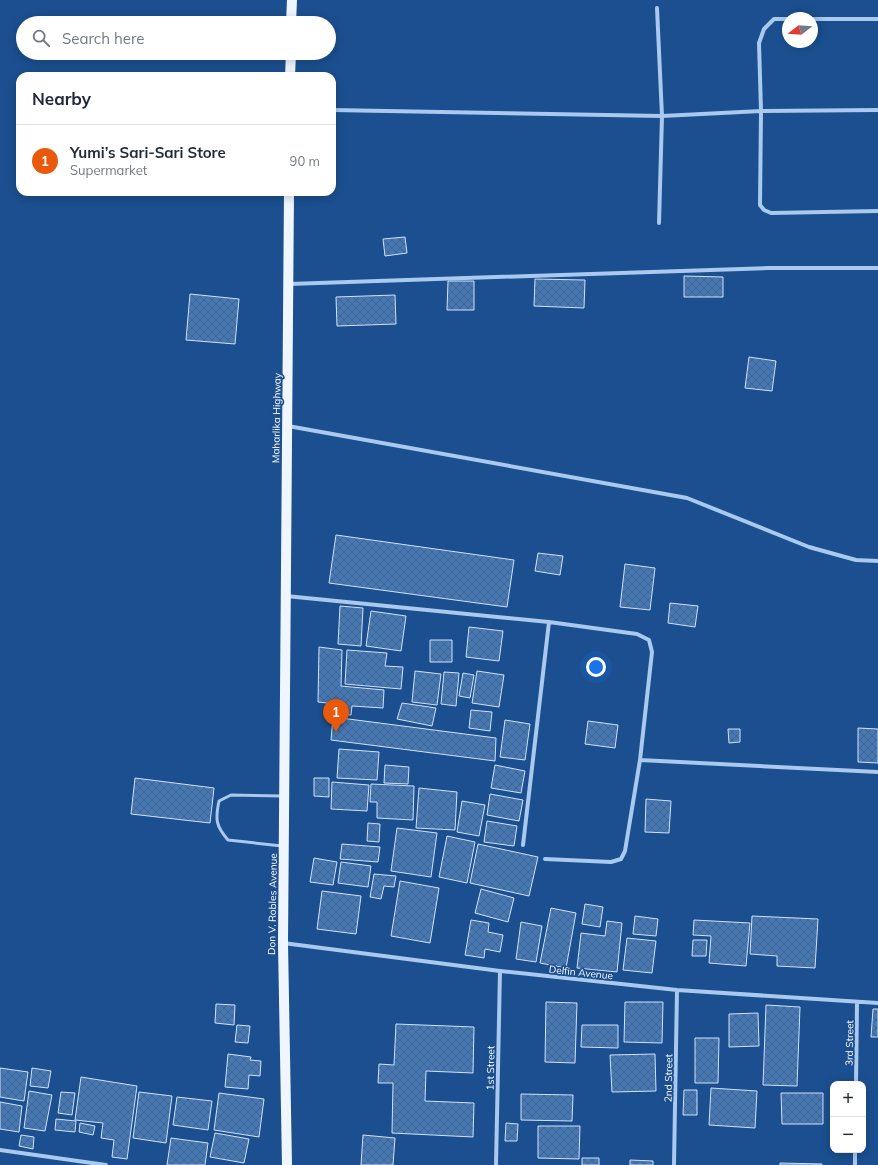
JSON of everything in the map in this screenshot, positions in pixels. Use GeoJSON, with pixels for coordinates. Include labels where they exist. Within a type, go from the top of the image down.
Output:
{"type":"FeatureCollection","features":[{"type":"Feature","properties":{"kind":"main road"},"geometry":{"type":"LineString","coordinates":[[291,16],[292,0]]}},
{"type":"Feature","properties":{"kind":"main road"},"geometry":{"type":"LineString","coordinates":[[290,60],[290,72]]}},
{"type":"Feature","properties":{"kind":"main road","name":"Maharlika Highway"},"geometry":{"type":"LineString","coordinates":[[285,644],[289,196]]}},
{"type":"Feature","properties":{"kind":"main road","name":"Don V. Robles Avenue"},"geometry":{"type":"LineString","coordinates":[[285,644],[285,846],[283,943],[287,1165]]}},
{"type":"Feature","properties":{"kind":"street"},"geometry":{"type":"LineString","coordinates":[[656,8],[662,116],[659,223]]}},
{"type":"Feature","properties":{"kind":"street"},"geometry":{"type":"LineString","coordinates":[[782,19],[774,19],[764,29],[759,43],[761,111],[760,205],[764,210],[771,213],[878,211]]}},
{"type":"Feature","properties":{"kind":"street"},"geometry":{"type":"LineString","coordinates":[[818,19],[878,19]]}},
{"type":"Feature","properties":{"kind":"street"},"geometry":{"type":"LineString","coordinates":[[336,110],[662,116],[761,111],[878,110]]}},
{"type":"Feature","properties":{"kind":"street"},"geometry":{"type":"LineString","coordinates":[[289,284],[768,268],[878,268]]}},
{"type":"Feature","properties":{"kind":"street"},"geometry":{"type":"LineString","coordinates":[[288,426],[687,498],[809,547],[856,560],[878,561]]}},
{"type":"Feature","properties":{"kind":"street"},"geometry":{"type":"LineString","coordinates":[[286,596],[548,622],[637,634],[649,640],[652,652],[640,760],[625,851],[621,859],[611,862],[545,859]]}},
{"type":"Feature","properties":{"kind":"street"},"geometry":{"type":"LineString","coordinates":[[523,845],[548,622]]}},
{"type":"Feature","properties":{"kind":"street"},"geometry":{"type":"LineString","coordinates":[[640,760],[878,772]]}},
{"type":"Feature","properties":{"kind":"street","name":"Delfin Avenue"},"geometry":{"type":"LineString","coordinates":[[283,943],[500,971],[677,990],[857,1003],[878,1003]]}},
{"type":"Feature","properties":{"kind":"street","name":"1st Street"},"geometry":{"type":"LineString","coordinates":[[496,1165],[500,971]]}},
{"type":"Feature","properties":{"kind":"street","name":"2nd Street"},"geometry":{"type":"LineString","coordinates":[[674,1165],[677,990]]}},
{"type":"Feature","properties":{"kind":"street","name":"3rd Street"},"geometry":{"type":"LineString","coordinates":[[856,1081],[857,1003]]}},
{"type":"Feature","properties":{"kind":"street"},"geometry":{"type":"LineString","coordinates":[[0,1150],[106,1165]]}},
{"type":"Feature","properties":{"kind":"street"},"geometry":{"type":"LineString","coordinates":[[855,1153],[855,1165]]}},
{"type":"Feature","properties":{"kind":"lane"},"geometry":{"type":"LineString","coordinates":[[284,796],[231,795],[219,802],[216,816],[218,829],[228,840],[285,846]]}},
{"type":"Feature","properties":{"kind":"building"},"geometry":{"type":"Polygon","coordinates":[[[405,237],[407,253],[385,256],[383,239],[405,237]]]}},
{"type":"Feature","properties":{"kind":"building"},"geometry":{"type":"Polygon","coordinates":[[[684,276],[723,277],[723,297],[684,297],[684,276]]]}},
{"type":"Feature","properties":{"kind":"building"},"geometry":{"type":"Polygon","coordinates":[[[535,279],[585,280],[584,308],[534,306],[535,279]]]}},
{"type":"Feature","properties":{"kind":"building"},"geometry":{"type":"Polygon","coordinates":[[[448,281],[474,281],[474,310],[447,310],[448,281]]]}},
{"type":"Feature","properties":{"kind":"building"},"geometry":{"type":"Polygon","coordinates":[[[190,294],[239,299],[235,344],[186,340],[190,294]]]}},
{"type":"Feature","properties":{"kind":"building"},"geometry":{"type":"Polygon","coordinates":[[[395,295],[396,324],[337,326],[336,297],[395,295]]]}},
{"type":"Feature","properties":{"kind":"building"},"geometry":{"type":"Polygon","coordinates":[[[749,357],[776,361],[772,391],[745,388],[749,357]]]}},
{"type":"Feature","properties":{"kind":"building"},"geometry":{"type":"Polygon","coordinates":[[[336,535],[514,560],[507,607],[329,583],[336,535]]]}},
{"type":"Feature","properties":{"kind":"building"},"geometry":{"type":"Polygon","coordinates":[[[538,553],[563,556],[560,575],[535,571],[538,553]]]}},
{"type":"Feature","properties":{"kind":"building"},"geometry":{"type":"Polygon","coordinates":[[[625,564],[655,568],[650,610],[620,607],[625,564]]]}},
{"type":"Feature","properties":{"kind":"building"},"geometry":{"type":"Polygon","coordinates":[[[670,603],[698,606],[695,627],[668,623],[670,603]]]}},
{"type":"Feature","properties":{"kind":"building"},"geometry":{"type":"Polygon","coordinates":[[[340,606],[363,608],[361,646],[338,644],[340,606]]]}},
{"type":"Feature","properties":{"kind":"building"},"geometry":{"type":"Polygon","coordinates":[[[371,611],[406,616],[401,651],[366,646],[371,611]]]}},
{"type":"Feature","properties":{"kind":"building"},"geometry":{"type":"Polygon","coordinates":[[[469,627],[503,631],[499,661],[466,657],[469,627]]]}},
{"type":"Feature","properties":{"kind":"building"},"geometry":{"type":"Polygon","coordinates":[[[430,640],[452,640],[452,662],[430,662],[430,640]]]}},
{"type":"Feature","properties":{"kind":"building"},"geometry":{"type":"Polygon","coordinates":[[[319,647],[342,650],[341,686],[384,690],[383,708],[352,706],[351,715],[336,714],[336,704],[318,702],[319,647]]]}},
{"type":"Feature","properties":{"kind":"building"},"geometry":{"type":"Polygon","coordinates":[[[347,650],[387,653],[385,666],[403,667],[401,689],[345,684],[347,650]]]}},
{"type":"Feature","properties":{"kind":"building"},"geometry":{"type":"Polygon","coordinates":[[[415,671],[441,674],[437,705],[412,702],[415,671]]]}},
{"type":"Feature","properties":{"kind":"building"},"geometry":{"type":"Polygon","coordinates":[[[477,671],[504,675],[499,707],[472,703],[477,671]]]}},
{"type":"Feature","properties":{"kind":"building"},"geometry":{"type":"Polygon","coordinates":[[[444,672],[459,673],[456,706],[441,704],[444,672]]]}},
{"type":"Feature","properties":{"kind":"building"},"geometry":{"type":"Polygon","coordinates":[[[463,673],[474,675],[470,698],[459,696],[463,673]]]}},
{"type":"Feature","properties":{"kind":"building"},"geometry":{"type":"Polygon","coordinates":[[[402,703],[436,708],[432,726],[397,719],[402,703]]]}},
{"type":"Feature","properties":{"kind":"building"},"geometry":{"type":"Polygon","coordinates":[[[471,710],[492,712],[490,731],[469,728],[471,710]]]}},
{"type":"Feature","properties":{"kind":"building"},"geometry":{"type":"Polygon","coordinates":[[[333,717],[496,738],[495,761],[331,740],[333,717]]]}},
{"type":"Feature","properties":{"kind":"building"},"geometry":{"type":"Polygon","coordinates":[[[505,720],[530,724],[525,760],[500,757],[505,720]]]}},
{"type":"Feature","properties":{"kind":"building"},"geometry":{"type":"Polygon","coordinates":[[[588,721],[618,725],[615,748],[585,744],[588,721]]]}},
{"type":"Feature","properties":{"kind":"building"},"geometry":{"type":"Polygon","coordinates":[[[858,728],[878,729],[878,763],[858,762],[858,728]]]}},
{"type":"Feature","properties":{"kind":"building"},"geometry":{"type":"Polygon","coordinates":[[[728,729],[740,729],[740,742],[729,743],[728,729]]]}},
{"type":"Feature","properties":{"kind":"building"},"geometry":{"type":"Polygon","coordinates":[[[339,749],[379,752],[377,780],[337,778],[339,749]]]}},
{"type":"Feature","properties":{"kind":"building"},"geometry":{"type":"Polygon","coordinates":[[[385,765],[409,767],[408,784],[384,783],[385,765]]]}},
{"type":"Feature","properties":{"kind":"building"},"geometry":{"type":"Polygon","coordinates":[[[495,765],[525,771],[521,793],[491,788],[495,765]]]}},
{"type":"Feature","properties":{"kind":"building"},"geometry":{"type":"Polygon","coordinates":[[[135,778],[214,788],[210,823],[131,814],[135,778]]]}},
{"type":"Feature","properties":{"kind":"building"},"geometry":{"type":"Polygon","coordinates":[[[314,778],[329,778],[329,797],[314,796],[314,778]]]}},
{"type":"Feature","properties":{"kind":"building"},"geometry":{"type":"Polygon","coordinates":[[[332,782],[369,785],[367,811],[331,809],[332,782]]]}},
{"type":"Feature","properties":{"kind":"building"},"geometry":{"type":"Polygon","coordinates":[[[371,784],[414,786],[413,820],[377,818],[377,802],[370,802],[371,784]]]}},
{"type":"Feature","properties":{"kind":"building"},"geometry":{"type":"Polygon","coordinates":[[[419,788],[457,792],[455,830],[416,828],[419,788]]]}},
{"type":"Feature","properties":{"kind":"building"},"geometry":{"type":"Polygon","coordinates":[[[490,794],[523,800],[519,821],[487,815],[490,794]]]}},
{"type":"Feature","properties":{"kind":"building"},"geometry":{"type":"Polygon","coordinates":[[[646,799],[671,801],[669,833],[645,832],[646,799]]]}},
{"type":"Feature","properties":{"kind":"building"},"geometry":{"type":"Polygon","coordinates":[[[462,801],[485,805],[479,836],[457,832],[462,801]]]}},
{"type":"Feature","properties":{"kind":"building"},"geometry":{"type":"Polygon","coordinates":[[[487,821],[517,826],[514,846],[484,842],[487,821]]]}},
{"type":"Feature","properties":{"kind":"building"},"geometry":{"type":"Polygon","coordinates":[[[368,823],[380,824],[379,842],[367,841],[368,823]]]}},
{"type":"Feature","properties":{"kind":"building"},"geometry":{"type":"Polygon","coordinates":[[[397,828],[437,833],[431,877],[391,871],[397,828]]]}},
{"type":"Feature","properties":{"kind":"building"},"geometry":{"type":"Polygon","coordinates":[[[447,836],[475,842],[467,883],[439,877],[447,836]]]}},
{"type":"Feature","properties":{"kind":"building"},"geometry":{"type":"Polygon","coordinates":[[[342,844],[380,847],[378,862],[340,859],[342,844]]]}},
{"type":"Feature","properties":{"kind":"building"},"geometry":{"type":"Polygon","coordinates":[[[478,844],[538,857],[529,896],[470,883],[478,844]]]}},
{"type":"Feature","properties":{"kind":"building"},"geometry":{"type":"Polygon","coordinates":[[[314,858],[337,862],[333,885],[310,882],[314,858]]]}},
{"type":"Feature","properties":{"kind":"building"},"geometry":{"type":"Polygon","coordinates":[[[341,862],[371,866],[368,887],[338,883],[341,862]]]}},
{"type":"Feature","properties":{"kind":"building"},"geometry":{"type":"Polygon","coordinates":[[[374,874],[396,876],[394,887],[384,886],[381,899],[370,897],[374,874]]]}},
{"type":"Feature","properties":{"kind":"building"},"geometry":{"type":"Polygon","coordinates":[[[400,881],[439,888],[430,943],[391,936],[400,881]]]}},
{"type":"Feature","properties":{"kind":"building"},"geometry":{"type":"Polygon","coordinates":[[[481,889],[514,898],[508,922],[475,913],[481,889]]]}},
{"type":"Feature","properties":{"kind":"building"},"geometry":{"type":"Polygon","coordinates":[[[322,891],[361,896],[356,934],[317,929],[322,891]]]}},
{"type":"Feature","properties":{"kind":"building"},"geometry":{"type":"Polygon","coordinates":[[[585,904],[603,907],[600,927],[582,924],[585,904]]]}},
{"type":"Feature","properties":{"kind":"building"},"geometry":{"type":"Polygon","coordinates":[[[551,908],[576,913],[566,968],[540,963],[551,908]]]}},
{"type":"Feature","properties":{"kind":"building"},"geometry":{"type":"Polygon","coordinates":[[[635,916],[658,919],[656,936],[633,934],[635,916]]]}},
{"type":"Feature","properties":{"kind":"building"},"geometry":{"type":"Polygon","coordinates":[[[752,916],[818,919],[815,968],[777,966],[777,956],[750,954],[752,916]]]}},
{"type":"Feature","properties":{"kind":"building"},"geometry":{"type":"Polygon","coordinates":[[[471,920],[489,923],[488,932],[503,935],[500,952],[485,949],[484,958],[465,955],[471,920]]]}},
{"type":"Feature","properties":{"kind":"building"},"geometry":{"type":"Polygon","coordinates":[[[694,920],[750,923],[746,966],[709,963],[711,936],[693,935],[694,920]]]}},
{"type":"Feature","properties":{"kind":"building"},"geometry":{"type":"Polygon","coordinates":[[[607,921],[622,923],[617,972],[577,968],[581,933],[605,936],[607,921]]]}},
{"type":"Feature","properties":{"kind":"building"},"geometry":{"type":"Polygon","coordinates":[[[521,922],[542,926],[536,962],[516,959],[521,922]]]}},
{"type":"Feature","properties":{"kind":"building"},"geometry":{"type":"Polygon","coordinates":[[[627,938],[656,941],[652,973],[623,970],[627,938]]]}},
{"type":"Feature","properties":{"kind":"building"},"geometry":{"type":"Polygon","coordinates":[[[693,940],[707,940],[706,956],[692,956],[693,940]]]}},
{"type":"Feature","properties":{"kind":"building"},"geometry":{"type":"Polygon","coordinates":[[[546,1002],[577,1003],[575,1063],[545,1062],[546,1002]]]}},
{"type":"Feature","properties":{"kind":"building"},"geometry":{"type":"Polygon","coordinates":[[[625,1002],[663,1002],[662,1043],[624,1042],[625,1002]]]}},
{"type":"Feature","properties":{"kind":"building"},"geometry":{"type":"Polygon","coordinates":[[[216,1004],[235,1005],[234,1025],[215,1023],[216,1004]]]}},
{"type":"Feature","properties":{"kind":"building"},"geometry":{"type":"Polygon","coordinates":[[[766,1005],[800,1007],[797,1086],[763,1085],[766,1005]]]}},
{"type":"Feature","properties":{"kind":"building"},"geometry":{"type":"Polygon","coordinates":[[[873,1009],[878,1009],[878,1037],[871,1037],[873,1009]]]}},
{"type":"Feature","properties":{"kind":"building"},"geometry":{"type":"Polygon","coordinates":[[[758,1013],[759,1046],[729,1047],[729,1014],[758,1013]]]}},
{"type":"Feature","properties":{"kind":"building"},"geometry":{"type":"Polygon","coordinates":[[[396,1024],[474,1027],[473,1073],[426,1071],[425,1101],[474,1103],[473,1137],[392,1133],[393,1083],[378,1083],[379,1064],[394,1065],[396,1024]]]}},
{"type":"Feature","properties":{"kind":"building"},"geometry":{"type":"Polygon","coordinates":[[[237,1025],[250,1026],[248,1043],[235,1042],[237,1025]]]}},
{"type":"Feature","properties":{"kind":"building"},"geometry":{"type":"Polygon","coordinates":[[[582,1025],[618,1025],[618,1048],[581,1047],[582,1025]]]}},
{"type":"Feature","properties":{"kind":"building"},"geometry":{"type":"Polygon","coordinates":[[[695,1038],[719,1038],[718,1083],[695,1083],[695,1038]]]}},
{"type":"Feature","properties":{"kind":"building"},"geometry":{"type":"Polygon","coordinates":[[[228,1054],[251,1057],[250,1060],[261,1061],[260,1076],[249,1075],[248,1089],[225,1087],[228,1054]]]}},
{"type":"Feature","properties":{"kind":"building"},"geometry":{"type":"Polygon","coordinates":[[[655,1054],[656,1091],[612,1092],[610,1055],[655,1054]]]}},
{"type":"Feature","properties":{"kind":"building"},"geometry":{"type":"Polygon","coordinates":[[[0,1068],[28,1072],[24,1101],[0,1097],[0,1068]]]}},
{"type":"Feature","properties":{"kind":"building"},"geometry":{"type":"Polygon","coordinates":[[[32,1068],[51,1071],[48,1088],[30,1086],[32,1068]]]}},
{"type":"Feature","properties":{"kind":"building"},"geometry":{"type":"Polygon","coordinates":[[[81,1077],[137,1086],[127,1159],[112,1157],[114,1140],[101,1138],[103,1123],[75,1120],[81,1077]]]}},
{"type":"Feature","properties":{"kind":"building"},"geometry":{"type":"Polygon","coordinates":[[[711,1088],[757,1091],[755,1128],[709,1125],[711,1088]]]}},
{"type":"Feature","properties":{"kind":"building"},"geometry":{"type":"Polygon","coordinates":[[[684,1090],[697,1090],[697,1115],[683,1115],[684,1090]]]}},
{"type":"Feature","properties":{"kind":"building"},"geometry":{"type":"Polygon","coordinates":[[[29,1091],[52,1095],[45,1131],[24,1128],[29,1091]]]}},
{"type":"Feature","properties":{"kind":"building"},"geometry":{"type":"Polygon","coordinates":[[[61,1092],[75,1093],[72,1115],[58,1113],[61,1092]]]}},
{"type":"Feature","properties":{"kind":"building"},"geometry":{"type":"Polygon","coordinates":[[[139,1092],[172,1096],[166,1143],[133,1138],[139,1092]]]}},
{"type":"Feature","properties":{"kind":"building"},"geometry":{"type":"Polygon","coordinates":[[[219,1093],[264,1099],[259,1137],[214,1130],[219,1093]]]}},
{"type":"Feature","properties":{"kind":"building"},"geometry":{"type":"Polygon","coordinates":[[[781,1093],[823,1093],[823,1124],[782,1124],[781,1093]]]}},
{"type":"Feature","properties":{"kind":"building"},"geometry":{"type":"Polygon","coordinates":[[[521,1094],[573,1095],[572,1121],[521,1120],[521,1094]]]}},
{"type":"Feature","properties":{"kind":"building"},"geometry":{"type":"Polygon","coordinates":[[[177,1097],[212,1101],[208,1130],[173,1125],[177,1097]]]}},
{"type":"Feature","properties":{"kind":"building"},"geometry":{"type":"Polygon","coordinates":[[[0,1102],[22,1106],[19,1132],[0,1129],[0,1102]]]}},
{"type":"Feature","properties":{"kind":"building"},"geometry":{"type":"Polygon","coordinates":[[[56,1119],[76,1121],[75,1132],[55,1130],[56,1119]]]}},
{"type":"Feature","properties":{"kind":"building"},"geometry":{"type":"Polygon","coordinates":[[[80,1123],[95,1126],[93,1135],[79,1132],[80,1123]]]}},
{"type":"Feature","properties":{"kind":"building"},"geometry":{"type":"Polygon","coordinates":[[[506,1123],[518,1124],[517,1141],[505,1141],[506,1123]]]}},
{"type":"Feature","properties":{"kind":"building"},"geometry":{"type":"Polygon","coordinates":[[[538,1126],[580,1126],[579,1159],[538,1158],[538,1126]]]}},
{"type":"Feature","properties":{"kind":"building"},"geometry":{"type":"Polygon","coordinates":[[[215,1133],[249,1139],[244,1163],[210,1157],[215,1133]]]}},
{"type":"Feature","properties":{"kind":"building"},"geometry":{"type":"Polygon","coordinates":[[[21,1135],[34,1137],[33,1149],[19,1146],[21,1135]]]}},
{"type":"Feature","properties":{"kind":"building"},"geometry":{"type":"Polygon","coordinates":[[[363,1135],[395,1138],[393,1165],[361,1165],[363,1135]]]}},
{"type":"Feature","properties":{"kind":"building"},"geometry":{"type":"Polygon","coordinates":[[[171,1138],[208,1143],[205,1165],[167,1165],[171,1138]]]}},
{"type":"Feature","properties":{"kind":"building"},"geometry":{"type":"Polygon","coordinates":[[[582,1158],[599,1158],[599,1165],[582,1165],[582,1158]]]}},
{"type":"Feature","properties":{"kind":"building"},"geometry":{"type":"Polygon","coordinates":[[[630,1160],[653,1161],[653,1165],[630,1165],[630,1160]]]}},
{"type":"Feature","properties":{"kind":"building"},"geometry":{"type":"Polygon","coordinates":[[[780,1163],[822,1164],[822,1165],[780,1165],[780,1163]]]}},
{"type":"Feature","properties":{"kind":"place","name":"Yumi’s Sari-Sari Store"},"geometry":{"type":"Point","coordinates":[336,732]}}]}
